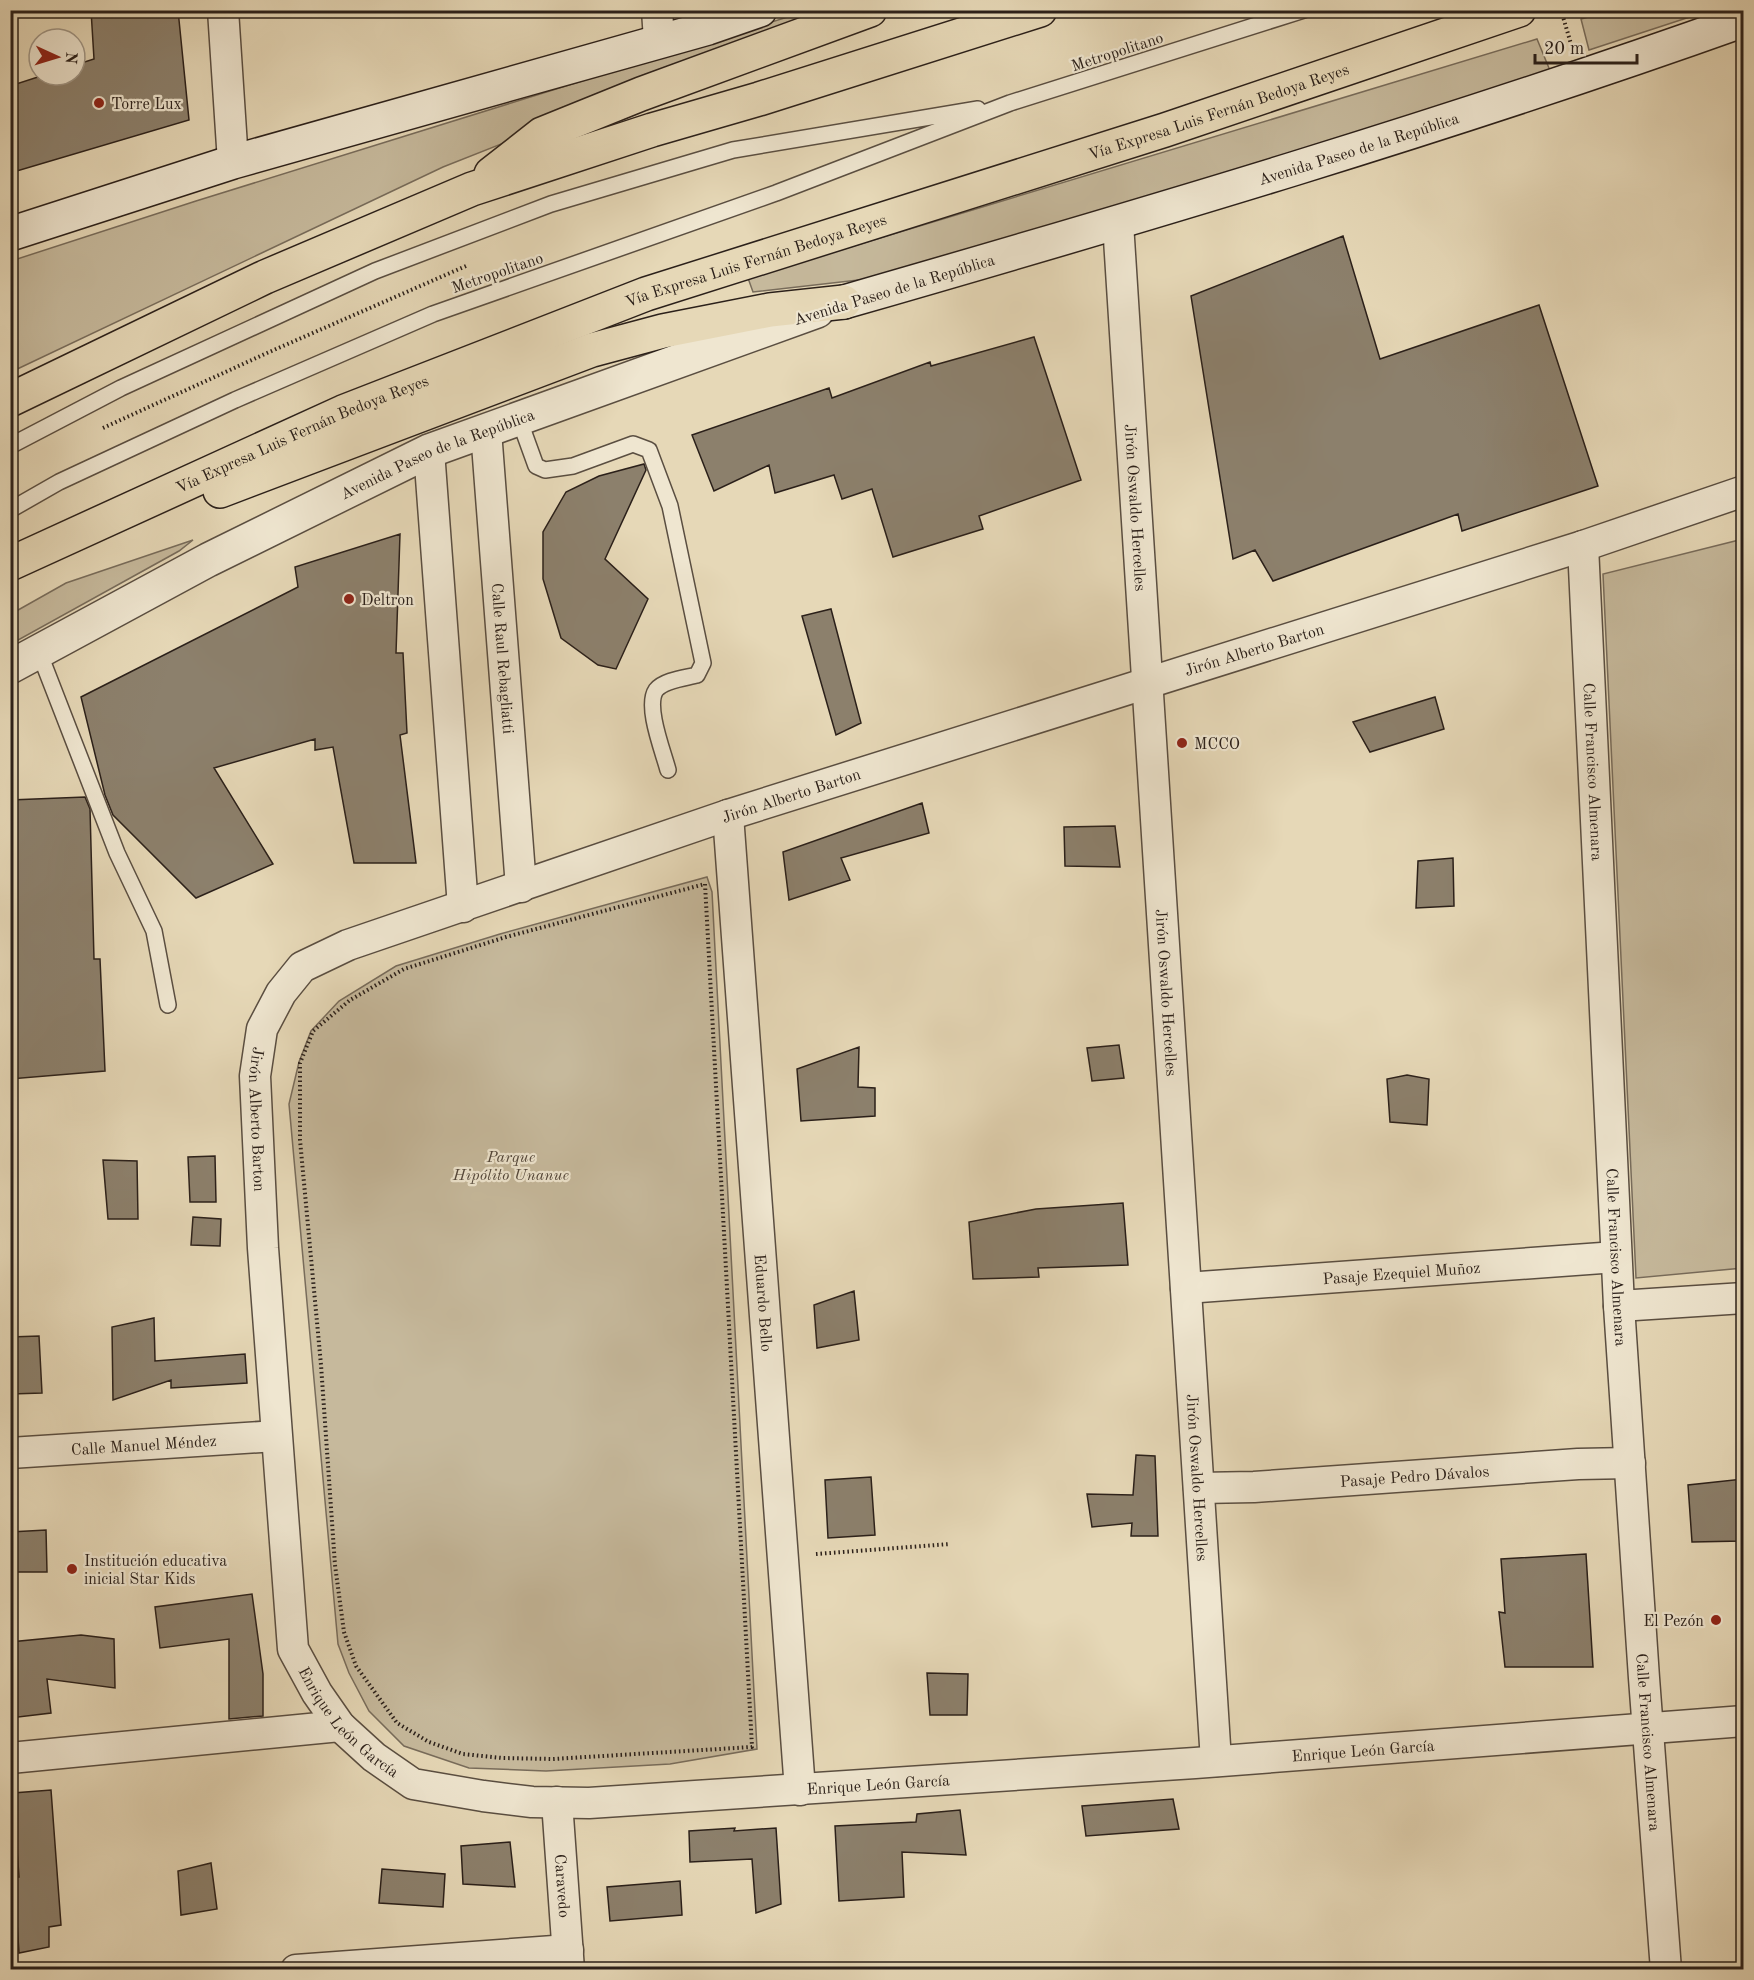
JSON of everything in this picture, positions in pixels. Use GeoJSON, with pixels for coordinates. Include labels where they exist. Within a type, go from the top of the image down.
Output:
{"type":"FeatureCollection","features":[{"type":"Feature","properties":{"kind":"highway"},"geometry":{"type":"LineString","coordinates":[[472,189],[542,134],[641,94],[870,10]]}},
{"type":"Feature","properties":{"kind":"highway"},"geometry":{"type":"LineString","coordinates":[[10,400],[265,277],[472,189],[652,130],[759,99],[1040,10]]}},
{"type":"Feature","properties":{"kind":"highway","name":"Vía Expresa Luis Fernán Bedoya Reyes"},"geometry":{"type":"LineString","coordinates":[[12,564],[343,412],[646,294],[1165,130],[1519,10]]}},
{"type":"Feature","properties":{"kind":"highway"},"geometry":{"type":"LineString","coordinates":[[12,564],[93,546],[238,483],[591,350],[663,331],[738,316],[844,302]]}},
{"type":"Feature","properties":{"kind":"main road"},"geometry":{"type":"LineString","coordinates":[[10,234],[658,26],[708,28],[760,10]]}},
{"type":"Feature","properties":{"kind":"main road","name":"Avenida Paseo de la República"},"geometry":{"type":"LineString","coordinates":[[10,667],[208,560],[429,451],[844,302],[1118,223],[1586,76],[1743,20]]}},
{"type":"Feature","properties":{"kind":"street"},"geometry":{"type":"LineString","coordinates":[[223,10],[232,162]]}},
{"type":"Feature","properties":{"kind":"street","name":"Jirón Oswaldo Hercelles"},"geometry":{"type":"LineString","coordinates":[[1118,223],[1216,1761]]}},
{"type":"Feature","properties":{"kind":"street","name":"Calle Raul Rebagliatti"},"geometry":{"type":"LineString","coordinates":[[486,431],[521,887]]}},
{"type":"Feature","properties":{"kind":"street"},"geometry":{"type":"LineString","coordinates":[[429,451],[463,907]]}},
{"type":"Feature","properties":{"kind":"street","name":"Jirón Alberto Barton"},"geometry":{"type":"LineString","coordinates":[[276,1436],[257,1143],[255,1076],[262,1029],[281,993],[302,967],[348,945],[728,815],[1583,546],[1743,490]]}},
{"type":"Feature","properties":{"kind":"street","name":"Calle Francisco Almenara"},"geometry":{"type":"LineString","coordinates":[[1583,546],[1616,1257],[1666,1970]]}},
{"type":"Feature","properties":{"kind":"street","name":"Eduardo Bello"},"geometry":{"type":"LineString","coordinates":[[728,815],[800,1790]]}},
{"type":"Feature","properties":{"kind":"street","name":"Pasaje Ezequiel Muñoz"},"geometry":{"type":"LineString","coordinates":[[1186,1288],[1616,1257]]}},
{"type":"Feature","properties":{"kind":"street"},"geometry":{"type":"LineString","coordinates":[[1619,1306],[1743,1298]]}},
{"type":"Feature","properties":{"kind":"street","name":"Calle Manuel Méndez"},"geometry":{"type":"LineString","coordinates":[[10,1454],[276,1436]]}},
{"type":"Feature","properties":{"kind":"street","name":"Enrique León García"},"geometry":{"type":"LineString","coordinates":[[276,1436],[292,1649],[317,1693],[340,1726],[374,1757],[413,1784],[483,1796],[557,1803],[601,1802],[1216,1761],[1743,1721]]}},
{"type":"Feature","properties":{"kind":"street","name":"Pasaje Pedro Dávalos"},"geometry":{"type":"LineString","coordinates":[[1199,1488],[1254,1487],[1578,1464],[1630,1463]]}},
{"type":"Feature","properties":{"kind":"street"},"geometry":{"type":"LineString","coordinates":[[10,1758],[340,1726]]}},
{"type":"Feature","properties":{"kind":"street","name":"Caravedo"},"geometry":{"type":"LineString","coordinates":[[557,1803],[569,1960]]}},
{"type":"Feature","properties":{"kind":"street"},"geometry":{"type":"LineString","coordinates":[[296,1970],[569,1960]]}},
{"type":"Feature","properties":{"kind":"lane","name":"Metropolitano"},"geometry":{"type":"LineString","coordinates":[[10,510],[59,482],[235,400],[433,314],[776,193],[1010,103],[1304,10]]}},
{"type":"Feature","properties":{"kind":"lane","name":"Metropolitano"},"geometry":{"type":"LineString","coordinates":[[10,446],[121,388],[375,271],[551,204],[733,150],[1010,103]]}},
{"type":"Feature","properties":{"kind":"lane"},"geometry":{"type":"LineString","coordinates":[[519,418],[536,466],[545,470],[573,466],[633,444],[649,450],[656,466],[670,507],[703,663],[697,675],[665,684],[656,690],[651,705],[668,770]]}},
{"type":"Feature","properties":{"kind":"lane"},"geometry":{"type":"LineString","coordinates":[[39,652],[117,854],[154,931],[168,1005]]}},
{"type":"Feature","properties":{"kind":"path"},"geometry":{"type":"LineString","coordinates":[[1561,10],[1572,45]]}},
{"type":"Feature","properties":{"kind":"path"},"geometry":{"type":"LineString","coordinates":[[98,431],[267,353],[467,266]]}},
{"type":"Feature","properties":{"kind":"path"},"geometry":{"type":"LineString","coordinates":[[705,884],[752,1747],[553,1759],[502,1758],[463,1754],[429,1742],[397,1723],[356,1666],[344,1632],[334,1565],[321,1365],[300,1140],[300,1063],[313,1031],[350,1000],[404,969],[506,937],[705,884]]}},
{"type":"Feature","properties":{"kind":"path"},"geometry":{"type":"LineString","coordinates":[[783,1557],[950,1544]]}},
{"type":"Feature","properties":{"kind":"green space"},"geometry":{"type":"Polygon","coordinates":[[[807,11],[837,11],[443,167],[11,372],[11,261],[196,201],[807,11]]]}},
{"type":"Feature","properties":{"kind":"green space"},"geometry":{"type":"Polygon","coordinates":[[[1611,11],[1708,11],[1589,50],[1581,19],[1611,11]]]}},
{"type":"Feature","properties":{"kind":"green space"},"geometry":{"type":"Polygon","coordinates":[[[1537,39],[1551,73],[911,274],[753,292],[748,278],[1537,39]]]}},
{"type":"Feature","properties":{"kind":"green space"},"geometry":{"type":"Polygon","coordinates":[[[1743,539],[1743,1268],[1636,1278],[1603,574],[1743,539]]]}},
{"type":"Feature","properties":{"kind":"green space"},"geometry":{"type":"Polygon","coordinates":[[[193,540],[179,551],[11,644],[11,614],[66,583],[193,540]]]}},
{"type":"Feature","properties":{"kind":"green space","name":"Parque Hipólito Unanue"},"geometry":{"type":"Polygon","coordinates":[[[707,877],[712,892],[757,1749],[670,1764],[546,1771],[469,1768],[404,1746],[369,1711],[349,1673],[338,1644],[289,1104],[299,1062],[311,1031],[339,1001],[396,966],[500,934],[707,877]]]}},
{"type":"Feature","properties":{"kind":"building","name":"Torre Lux"},"geometry":{"type":"Polygon","coordinates":[[[91,10],[178,10],[189,120],[10,173],[10,86],[27,80],[27,87],[87,87],[87,61],[94,59],[91,10]]]}},
{"type":"Feature","properties":{"kind":"building"},"geometry":{"type":"Polygon","coordinates":[[[1343,236],[1380,359],[1539,305],[1598,486],[1462,531],[1458,514],[1273,581],[1255,550],[1233,559],[1191,296],[1343,236]]]}},
{"type":"Feature","properties":{"kind":"building"},"geometry":{"type":"Polygon","coordinates":[[[1034,337],[1081,480],[979,516],[983,529],[893,557],[872,489],[842,499],[834,475],[775,493],[769,465],[714,491],[692,435],[829,388],[832,398],[930,362],[931,366],[1034,337]]]}},
{"type":"Feature","properties":{"kind":"building"},"geometry":{"type":"Polygon","coordinates":[[[644,464],[646,470],[605,559],[648,599],[616,669],[598,665],[561,638],[543,579],[543,532],[566,492],[599,476],[644,464]]]}},
{"type":"Feature","properties":{"kind":"building"},"geometry":{"type":"Polygon","coordinates":[[[400,534],[396,653],[403,653],[407,733],[400,735],[416,863],[354,863],[333,747],[315,750],[315,739],[214,768],[273,864],[196,898],[113,815],[105,795],[81,697],[298,587],[295,567],[400,534]]]}},
{"type":"Feature","properties":{"kind":"building"},"geometry":{"type":"Polygon","coordinates":[[[831,609],[861,723],[836,735],[802,616],[831,609]]]}},
{"type":"Feature","properties":{"kind":"building"},"geometry":{"type":"Polygon","coordinates":[[[1435,697],[1444,729],[1370,752],[1353,722],[1435,697]]]}},
{"type":"Feature","properties":{"kind":"building"},"geometry":{"type":"Polygon","coordinates":[[[85,797],[90,809],[94,959],[100,959],[105,1071],[10,1079],[10,800],[85,797]]]}},
{"type":"Feature","properties":{"kind":"building"},"geometry":{"type":"Polygon","coordinates":[[[922,803],[929,833],[841,858],[850,880],[789,900],[783,852],[922,803]]]}},
{"type":"Feature","properties":{"kind":"building"},"geometry":{"type":"Polygon","coordinates":[[[1115,826],[1120,867],[1065,866],[1064,827],[1115,826]]]}},
{"type":"Feature","properties":{"kind":"building"},"geometry":{"type":"Polygon","coordinates":[[[1453,858],[1454,906],[1416,908],[1418,861],[1453,858]]]}},
{"type":"Feature","properties":{"kind":"building"},"geometry":{"type":"Polygon","coordinates":[[[1119,1045],[1124,1078],[1092,1081],[1087,1048],[1119,1045]]]}},
{"type":"Feature","properties":{"kind":"building"},"geometry":{"type":"Polygon","coordinates":[[[859,1047],[858,1087],[875,1088],[875,1116],[801,1121],[797,1069],[859,1047]]]}},
{"type":"Feature","properties":{"kind":"building"},"geometry":{"type":"Polygon","coordinates":[[[1407,1075],[1429,1079],[1427,1125],[1390,1122],[1387,1079],[1407,1075]]]}},
{"type":"Feature","properties":{"kind":"building"},"geometry":{"type":"Polygon","coordinates":[[[215,1156],[216,1202],[190,1202],[188,1157],[215,1156]]]}},
{"type":"Feature","properties":{"kind":"building"},"geometry":{"type":"Polygon","coordinates":[[[103,1160],[137,1161],[138,1219],[108,1219],[103,1160]]]}},
{"type":"Feature","properties":{"kind":"building"},"geometry":{"type":"Polygon","coordinates":[[[1123,1203],[1128,1265],[1038,1268],[1039,1277],[973,1279],[969,1222],[1036,1209],[1123,1203]]]}},
{"type":"Feature","properties":{"kind":"building"},"geometry":{"type":"Polygon","coordinates":[[[193,1217],[221,1219],[220,1246],[191,1245],[193,1217]]]}},
{"type":"Feature","properties":{"kind":"building"},"geometry":{"type":"Polygon","coordinates":[[[854,1291],[859,1340],[817,1348],[814,1305],[854,1291]]]}},
{"type":"Feature","properties":{"kind":"building"},"geometry":{"type":"Polygon","coordinates":[[[154,1318],[155,1361],[245,1354],[247,1383],[171,1388],[171,1380],[113,1400],[112,1327],[154,1318]]]}},
{"type":"Feature","properties":{"kind":"building"},"geometry":{"type":"Polygon","coordinates":[[[39,1336],[42,1393],[11,1394],[10,1337],[39,1336]]]}},
{"type":"Feature","properties":{"kind":"building"},"geometry":{"type":"Polygon","coordinates":[[[1136,1455],[1155,1456],[1158,1536],[1131,1536],[1132,1523],[1092,1527],[1087,1494],[1133,1495],[1136,1455]]]}},
{"type":"Feature","properties":{"kind":"building"},"geometry":{"type":"Polygon","coordinates":[[[871,1477],[875,1535],[828,1538],[825,1480],[871,1477]]]}},
{"type":"Feature","properties":{"kind":"building"},"geometry":{"type":"Polygon","coordinates":[[[1743,1479],[1743,1541],[1692,1542],[1688,1485],[1743,1479]]]}},
{"type":"Feature","properties":{"kind":"building"},"geometry":{"type":"Polygon","coordinates":[[[46,1530],[47,1572],[10,1572],[10,1532],[46,1530]]]}},
{"type":"Feature","properties":{"kind":"building"},"geometry":{"type":"Polygon","coordinates":[[[1586,1554],[1593,1667],[1505,1667],[1499,1612],[1505,1613],[1501,1559],[1586,1554]]]}},
{"type":"Feature","properties":{"kind":"building"},"geometry":{"type":"Polygon","coordinates":[[[252,1594],[263,1674],[263,1716],[229,1719],[229,1639],[160,1648],[155,1607],[252,1594]]]}},
{"type":"Feature","properties":{"kind":"building"},"geometry":{"type":"Polygon","coordinates":[[[81,1635],[114,1639],[115,1688],[47,1679],[51,1713],[10,1718],[10,1642],[81,1635]]]}},
{"type":"Feature","properties":{"kind":"building"},"geometry":{"type":"Polygon","coordinates":[[[927,1673],[968,1674],[967,1715],[930,1715],[927,1673]]]}},
{"type":"Feature","properties":{"kind":"building"},"geometry":{"type":"Polygon","coordinates":[[[51,1790],[61,1925],[49,1927],[49,1947],[19,1953],[14,1877],[19,1877],[13,1793],[51,1790]]]}},
{"type":"Feature","properties":{"kind":"building"},"geometry":{"type":"Polygon","coordinates":[[[1173,1799],[1179,1829],[1086,1836],[1082,1806],[1173,1799]]]}},
{"type":"Feature","properties":{"kind":"building"},"geometry":{"type":"Polygon","coordinates":[[[960,1810],[966,1855],[902,1852],[904,1897],[839,1901],[835,1826],[916,1822],[917,1814],[960,1810]]]}},
{"type":"Feature","properties":{"kind":"building"},"geometry":{"type":"Polygon","coordinates":[[[735,1828],[734,1831],[776,1828],[781,1904],[756,1913],[752,1859],[690,1862],[689,1831],[735,1828]]]}},
{"type":"Feature","properties":{"kind":"building"},"geometry":{"type":"Polygon","coordinates":[[[510,1842],[515,1887],[463,1884],[461,1846],[510,1842]]]}},
{"type":"Feature","properties":{"kind":"building"},"geometry":{"type":"Polygon","coordinates":[[[211,1863],[217,1909],[181,1915],[178,1871],[211,1863]]]}},
{"type":"Feature","properties":{"kind":"building"},"geometry":{"type":"Polygon","coordinates":[[[382,1869],[445,1874],[443,1907],[379,1903],[382,1869]]]}},
{"type":"Feature","properties":{"kind":"building"},"geometry":{"type":"Polygon","coordinates":[[[680,1881],[682,1915],[610,1921],[607,1887],[680,1881]]]}},
{"type":"Feature","properties":{"kind":"place","name":"Torre Lux"},"geometry":{"type":"Point","coordinates":[99,103]}},
{"type":"Feature","properties":{"kind":"place","name":"Deltron"},"geometry":{"type":"Point","coordinates":[349,599]}},
{"type":"Feature","properties":{"kind":"place","name":"MCCO"},"geometry":{"type":"Point","coordinates":[1182,743]}},
{"type":"Feature","properties":{"kind":"place","name":"Institución educativa inicial Star Kids"},"geometry":{"type":"Point","coordinates":[72,1569]}},
{"type":"Feature","properties":{"kind":"place","name":"El Pezón"},"geometry":{"type":"Point","coordinates":[1716,1620]}}]}
